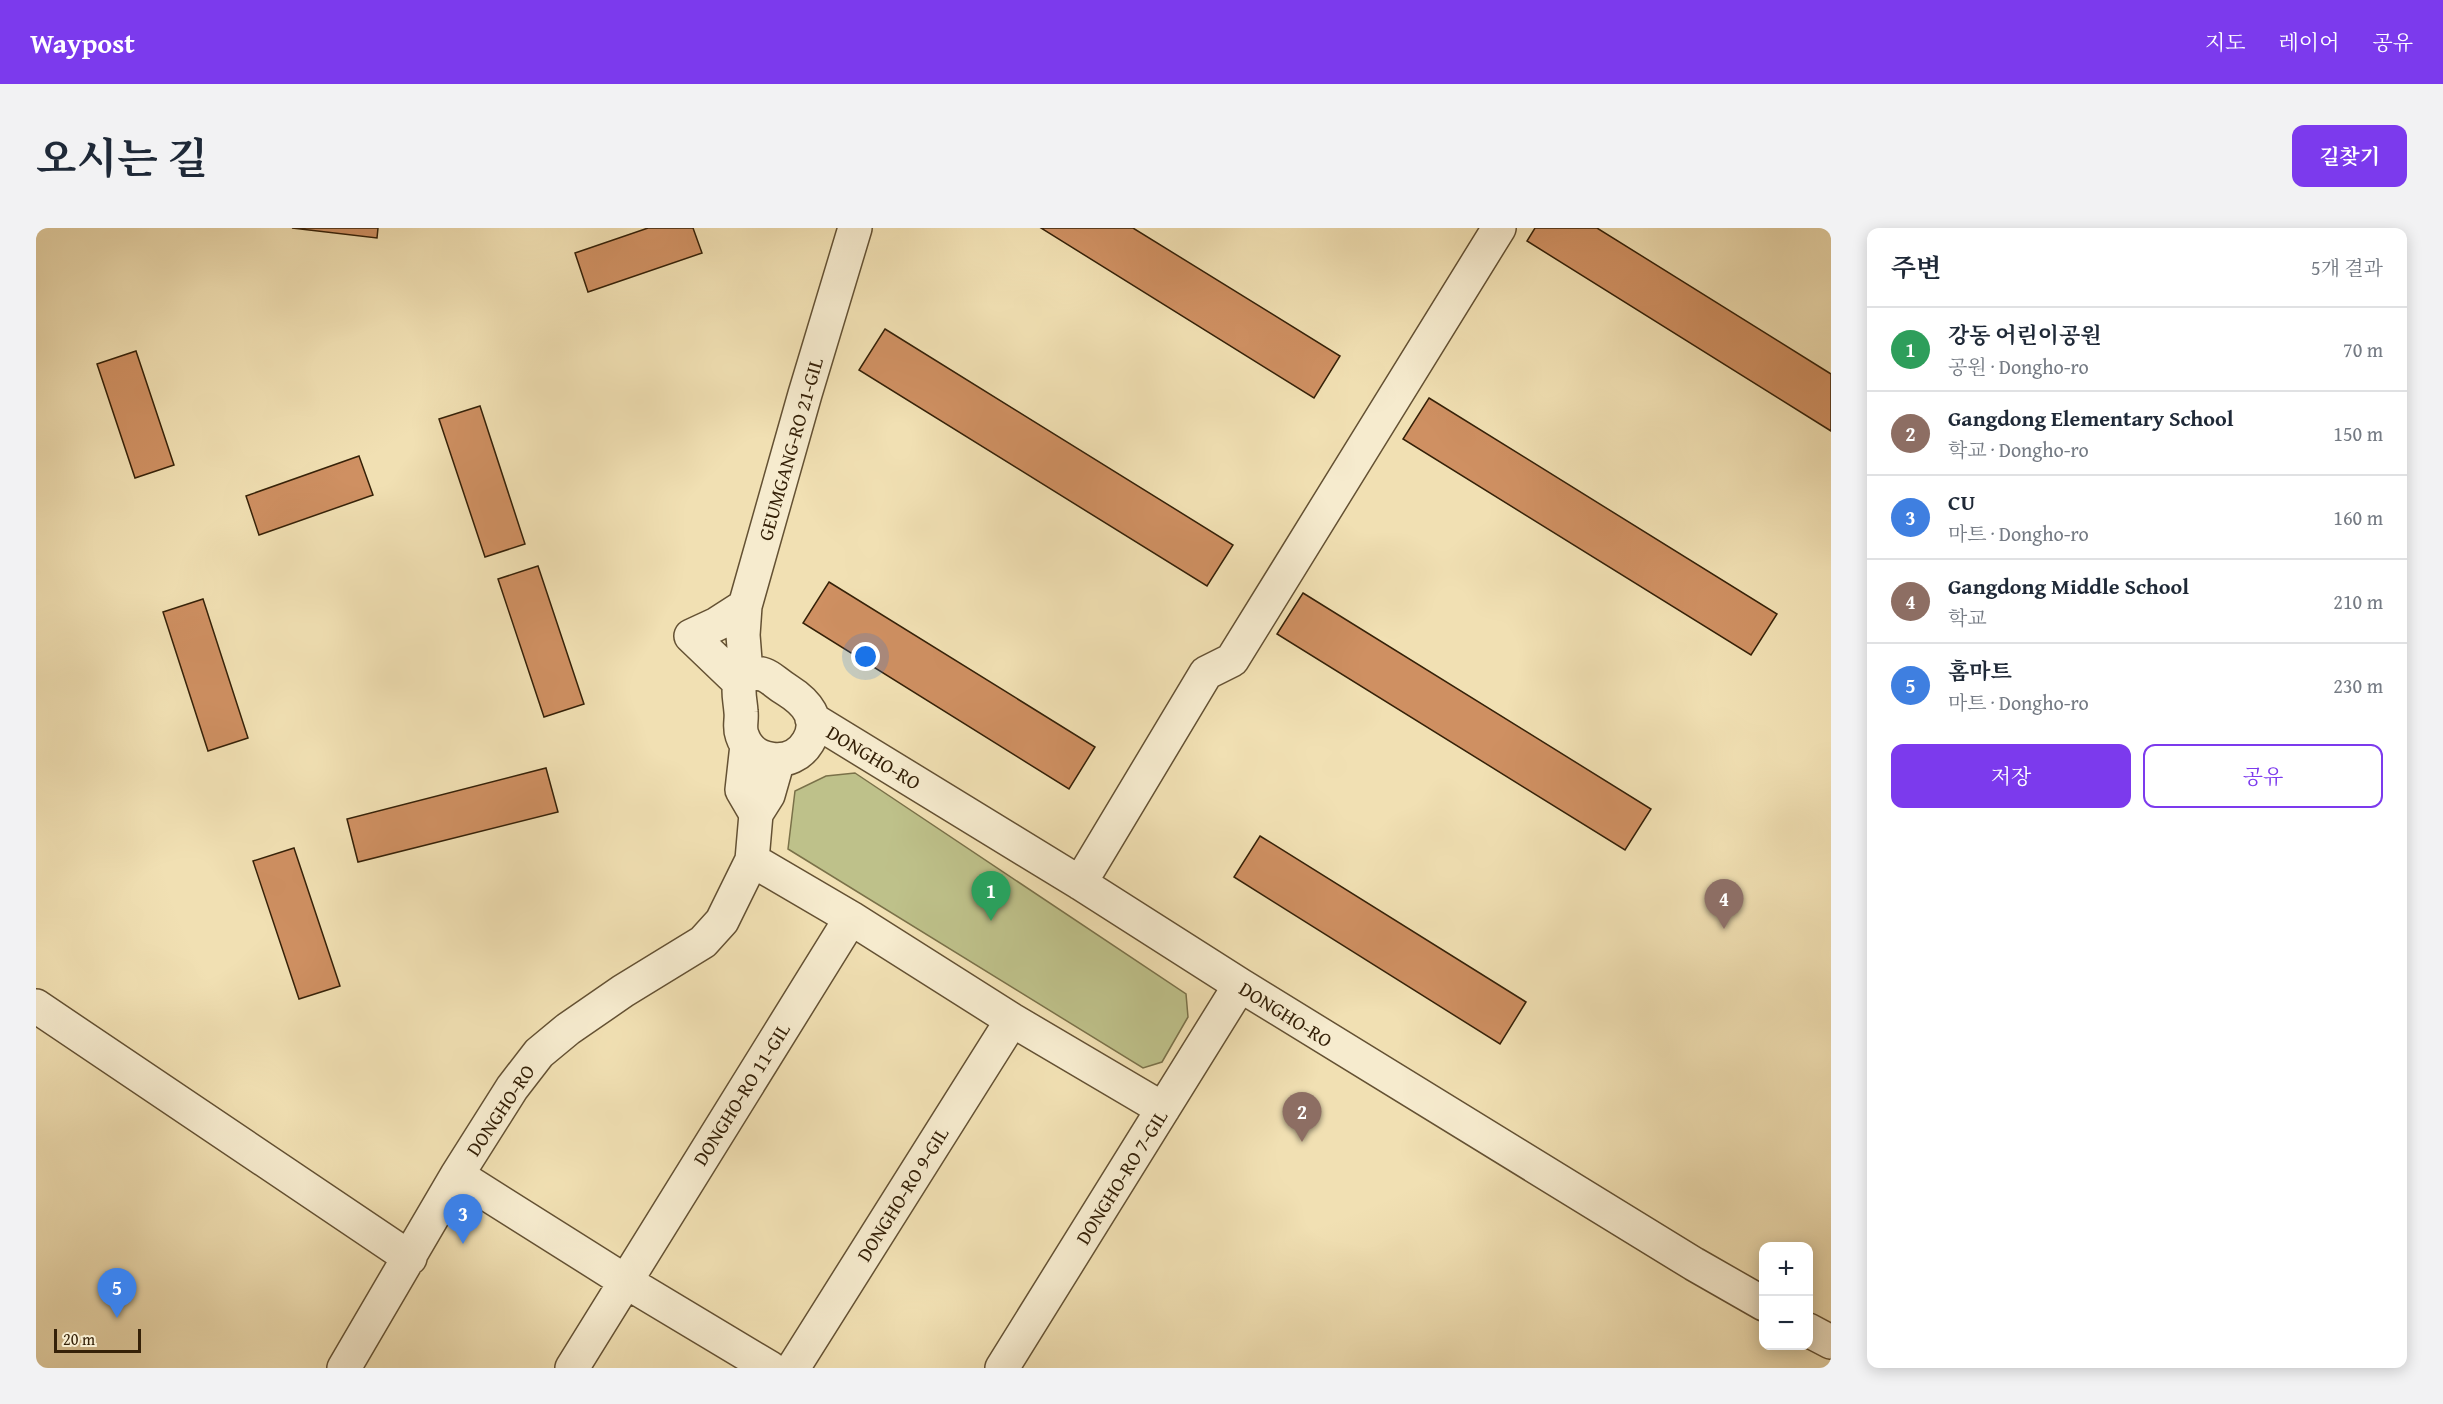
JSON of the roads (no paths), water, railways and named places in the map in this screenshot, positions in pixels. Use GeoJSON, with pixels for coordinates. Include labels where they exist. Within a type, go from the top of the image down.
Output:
{"type":"FeatureCollection","features":[{"type":"Feature","properties":{"kind":"street","name":"GEUMGANG-RO 21-GIL"},"geometry":{"type":"LineString","coordinates":[[743,677],[745,606],[855,228]]}},
{"type":"Feature","properties":{"kind":"street"},"geometry":{"type":"LineString","coordinates":[[1080,883],[1206,673],[1232,660],[1499,228]]}},
{"type":"Feature","properties":{"kind":"street"},"geometry":{"type":"LineString","coordinates":[[743,677],[691,636],[717,624],[745,606]]}},
{"type":"Feature","properties":{"kind":"street"},"geometry":{"type":"LineString","coordinates":[[759,673],[770,676],[784,689],[800,698],[808,708],[812,719],[812,731],[808,742],[795,755],[778,760],[766,759],[747,746],[742,735],[738,697],[743,677],[759,673]]}},
{"type":"Feature","properties":{"kind":"street","name":"DONGHO-RO"},"geometry":{"type":"LineString","coordinates":[[812,719],[1674,1252],[1759,1301]]}},
{"type":"Feature","properties":{"kind":"street"},"geometry":{"type":"LineString","coordinates":[[747,746],[742,790],[756,814],[768,795],[778,760]]}},
{"type":"Feature","properties":{"kind":"street","name":"DONGHO-RO"},"geometry":{"type":"LineString","coordinates":[[344,1368],[457,1175],[512,1088],[539,1053],[568,1029],[623,991],[704,942],[722,921],[752,860],[756,814]]}},
{"type":"Feature","properties":{"kind":"street"},"geometry":{"type":"LineString","coordinates":[[752,860],[851,918],[1012,1020],[1163,1109]]}},
{"type":"Feature","properties":{"kind":"street","name":"DONGHO-RO 11-GIL"},"geometry":{"type":"LineString","coordinates":[[572,1368],[851,918]]}},
{"type":"Feature","properties":{"kind":"street","name":"DONGHO-RO 7-GIL"},"geometry":{"type":"LineString","coordinates":[[1002,1368],[1240,985]]}},
{"type":"Feature","properties":{"kind":"street"},"geometry":{"type":"LineString","coordinates":[[36,1006],[410,1258]]}},
{"type":"Feature","properties":{"kind":"street","name":"DONGHO-RO 9-GIL"},"geometry":{"type":"LineString","coordinates":[[793,1368],[1012,1020]]}},
{"type":"Feature","properties":{"kind":"street"},"geometry":{"type":"LineString","coordinates":[[457,1175],[625,1281],[770,1368]]}},
{"type":"Feature","properties":{"kind":"street"},"geometry":{"type":"LineString","coordinates":[[1813,1332],[1831,1342]]}},
{"type":"Feature","properties":{"kind":"place","name":"강동 어린이공원"},"geometry":{"type":"Point","coordinates":[991,921]}},
{"type":"Feature","properties":{"kind":"place","name":"Gangdong Middle School"},"geometry":{"type":"Point","coordinates":[1724,929]}},
{"type":"Feature","properties":{"kind":"place","name":"Gangdong Elementary School"},"geometry":{"type":"Point","coordinates":[1302,1142]}},
{"type":"Feature","properties":{"kind":"place","name":"CU"},"geometry":{"type":"Point","coordinates":[463,1244]}},
{"type":"Feature","properties":{"kind":"place","name":"홈마트"},"geometry":{"type":"Point","coordinates":[117,1318]}}]}
